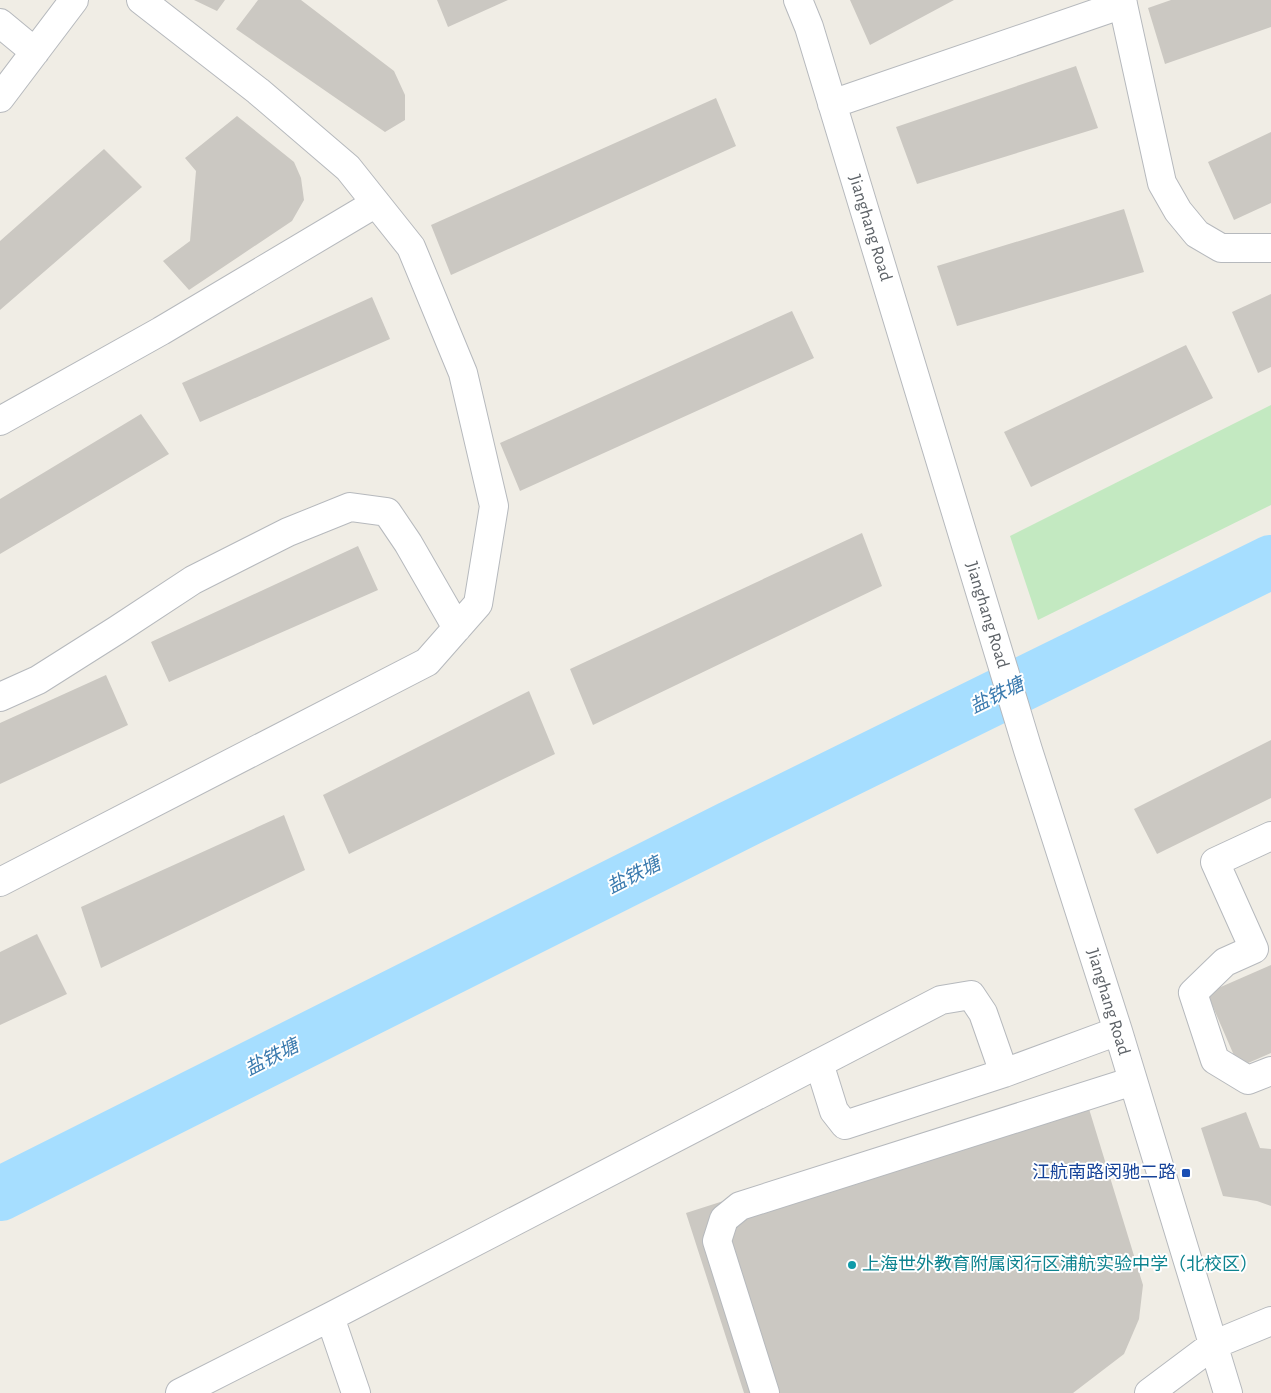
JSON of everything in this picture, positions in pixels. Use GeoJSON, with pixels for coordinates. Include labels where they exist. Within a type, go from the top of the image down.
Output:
{"type":"FeatureCollection","features":[{"type":"Feature","properties":{"kind":"street"},"geometry":{"type":"LineString","coordinates":[[0,98],[74,0]]}},
{"type":"Feature","properties":{"kind":"street"},"geometry":{"type":"LineString","coordinates":[[0,882],[427,662],[478,604],[494,506],[463,373],[411,247],[348,168],[258,91],[141,0]]}},
{"type":"Feature","properties":{"kind":"street","name":"Jianghang Road"},"geometry":{"type":"LineString","coordinates":[[798,0],[809,27],[1028,750],[1118,1031],[1228,1393]]}},
{"type":"Feature","properties":{"kind":"street"},"geometry":{"type":"LineString","coordinates":[[832,104],[1122,2],[1162,183],[1178,211],[1197,234],[1221,248],[1271,248]]}},
{"type":"Feature","properties":{"kind":"street"},"geometry":{"type":"LineString","coordinates":[[0,23],[35,52]]}},
{"type":"Feature","properties":{"kind":"street"},"geometry":{"type":"LineString","coordinates":[[0,421],[161,331],[376,202]]}},
{"type":"Feature","properties":{"kind":"street"},"geometry":{"type":"LineString","coordinates":[[0,697],[38,680],[193,580],[288,532],[350,507],[387,512],[457,628]]}},
{"type":"Feature","properties":{"kind":"street"},"geometry":{"type":"LineString","coordinates":[[1271,836],[1215,862],[1262,945],[1225,962],[1193,993],[1215,1060],[1248,1080],[1271,1071]]}},
{"type":"Feature","properties":{"kind":"street"},"geometry":{"type":"LineString","coordinates":[[180,1393],[941,1000],[971,995],[983,1013],[1004,1073]]}},
{"type":"Feature","properties":{"kind":"street"},"geometry":{"type":"LineString","coordinates":[[820,1063],[834,1111],[846,1125],[1004,1073],[1118,1031]]}},
{"type":"Feature","properties":{"kind":"street"},"geometry":{"type":"LineString","coordinates":[[765,1393],[717,1241],[724,1220],[740,1206],[1133,1081]]}},
{"type":"Feature","properties":{"kind":"street"},"geometry":{"type":"LineString","coordinates":[[330,1317],[356,1393]]}},
{"type":"Feature","properties":{"kind":"street"},"geometry":{"type":"LineString","coordinates":[[1149,1393],[1213,1345],[1271,1321]]}},
{"type":"Feature","properties":{"kind":"green space"},"geometry":{"type":"Polygon","coordinates":[[[1271,405],[1271,505],[1038,620],[1010,536],[1271,405]]]}},
{"type":"Feature","properties":{"kind":"building"},"geometry":{"type":"Polygon","coordinates":[[[194,0],[225,0],[217,11],[194,0]]]}},
{"type":"Feature","properties":{"kind":"building"},"geometry":{"type":"Polygon","coordinates":[[[258,0],[301,0],[394,71],[405,95],[405,120],[385,132],[236,29],[258,0]]]}},
{"type":"Feature","properties":{"kind":"building"},"geometry":{"type":"Polygon","coordinates":[[[437,0],[508,0],[448,27],[437,0]]]}},
{"type":"Feature","properties":{"kind":"building"},"geometry":{"type":"Polygon","coordinates":[[[850,0],[954,0],[870,45],[850,0]]]}},
{"type":"Feature","properties":{"kind":"building"},"geometry":{"type":"Polygon","coordinates":[[[1171,0],[1271,0],[1271,27],[1165,64],[1148,8],[1171,0]]]}},
{"type":"Feature","properties":{"kind":"building"},"geometry":{"type":"Polygon","coordinates":[[[1076,66],[1098,128],[917,184],[896,127],[1076,66]]]}},
{"type":"Feature","properties":{"kind":"building"},"geometry":{"type":"Polygon","coordinates":[[[716,98],[736,146],[451,275],[431,225],[716,98]]]}},
{"type":"Feature","properties":{"kind":"building"},"geometry":{"type":"Polygon","coordinates":[[[237,116],[294,162],[301,178],[304,200],[292,221],[189,290],[163,261],[190,241],[196,171],[185,158],[237,116]]]}},
{"type":"Feature","properties":{"kind":"building"},"geometry":{"type":"Polygon","coordinates":[[[1271,132],[1271,203],[1234,220],[1208,162],[1271,132]]]}},
{"type":"Feature","properties":{"kind":"building"},"geometry":{"type":"Polygon","coordinates":[[[104,149],[142,187],[0,310],[0,241],[104,149]]]}},
{"type":"Feature","properties":{"kind":"building"},"geometry":{"type":"Polygon","coordinates":[[[1124,209],[1144,272],[957,326],[937,266],[1124,209]]]}},
{"type":"Feature","properties":{"kind":"building"},"geometry":{"type":"Polygon","coordinates":[[[1271,294],[1271,367],[1258,373],[1232,312],[1271,294]]]}},
{"type":"Feature","properties":{"kind":"building"},"geometry":{"type":"Polygon","coordinates":[[[372,297],[390,339],[200,422],[182,383],[372,297]]]}},
{"type":"Feature","properties":{"kind":"building"},"geometry":{"type":"Polygon","coordinates":[[[792,311],[814,358],[520,491],[500,443],[792,311]]]}},
{"type":"Feature","properties":{"kind":"building"},"geometry":{"type":"Polygon","coordinates":[[[1186,345],[1213,398],[1031,487],[1004,432],[1186,345]]]}},
{"type":"Feature","properties":{"kind":"building"},"geometry":{"type":"Polygon","coordinates":[[[141,414],[169,454],[0,554],[0,499],[141,414]]]}},
{"type":"Feature","properties":{"kind":"building"},"geometry":{"type":"Polygon","coordinates":[[[862,533],[882,586],[593,725],[570,669],[862,533]]]}},
{"type":"Feature","properties":{"kind":"building"},"geometry":{"type":"Polygon","coordinates":[[[358,546],[378,590],[169,682],[151,642],[358,546]]]}},
{"type":"Feature","properties":{"kind":"building"},"geometry":{"type":"Polygon","coordinates":[[[106,675],[128,725],[0,784],[0,723],[106,675]]]}},
{"type":"Feature","properties":{"kind":"building"},"geometry":{"type":"Polygon","coordinates":[[[529,691],[555,754],[349,854],[323,795],[529,691]]]}},
{"type":"Feature","properties":{"kind":"building"},"geometry":{"type":"Polygon","coordinates":[[[1271,740],[1271,798],[1157,854],[1134,809],[1271,740]]]}},
{"type":"Feature","properties":{"kind":"building"},"geometry":{"type":"Polygon","coordinates":[[[284,815],[305,870],[101,968],[81,907],[284,815]]]}},
{"type":"Feature","properties":{"kind":"building"},"geometry":{"type":"Polygon","coordinates":[[[37,934],[67,994],[0,1025],[0,952],[37,934]]]}},
{"type":"Feature","properties":{"kind":"building"},"geometry":{"type":"Polygon","coordinates":[[[1271,965],[1271,1053],[1239,1067],[1207,993],[1271,965]]]}},
{"type":"Feature","properties":{"kind":"building","name":"上海世外教育附属闵行区浦航实验中学（北校区）"},"geometry":{"type":"Polygon","coordinates":[[[1082,1086],[1143,1285],[1139,1319],[1124,1354],[1073,1393],[744,1393],[686,1213],[1082,1086]]]}},
{"type":"Feature","properties":{"kind":"building"},"geometry":{"type":"Polygon","coordinates":[[[1246,1112],[1260,1148],[1271,1149],[1271,1206],[1257,1201],[1223,1196],[1201,1128],[1246,1112]]]}},
{"type":"Feature","properties":{"kind":"waterway","name":"盐铁塘"},"geometry":{"type":"LineString","coordinates":[[0,1194],[730,828],[1271,562]]}},
{"type":"Feature","properties":{"kind":"place","name":"江航南路闵驰二路"},"geometry":{"type":"Point","coordinates":[1186,1173]}},
{"type":"Feature","properties":{"kind":"place","name":"上海世外教育附属闵行区浦航实验中学（北校区）"},"geometry":{"type":"Point","coordinates":[852,1265]}}]}
